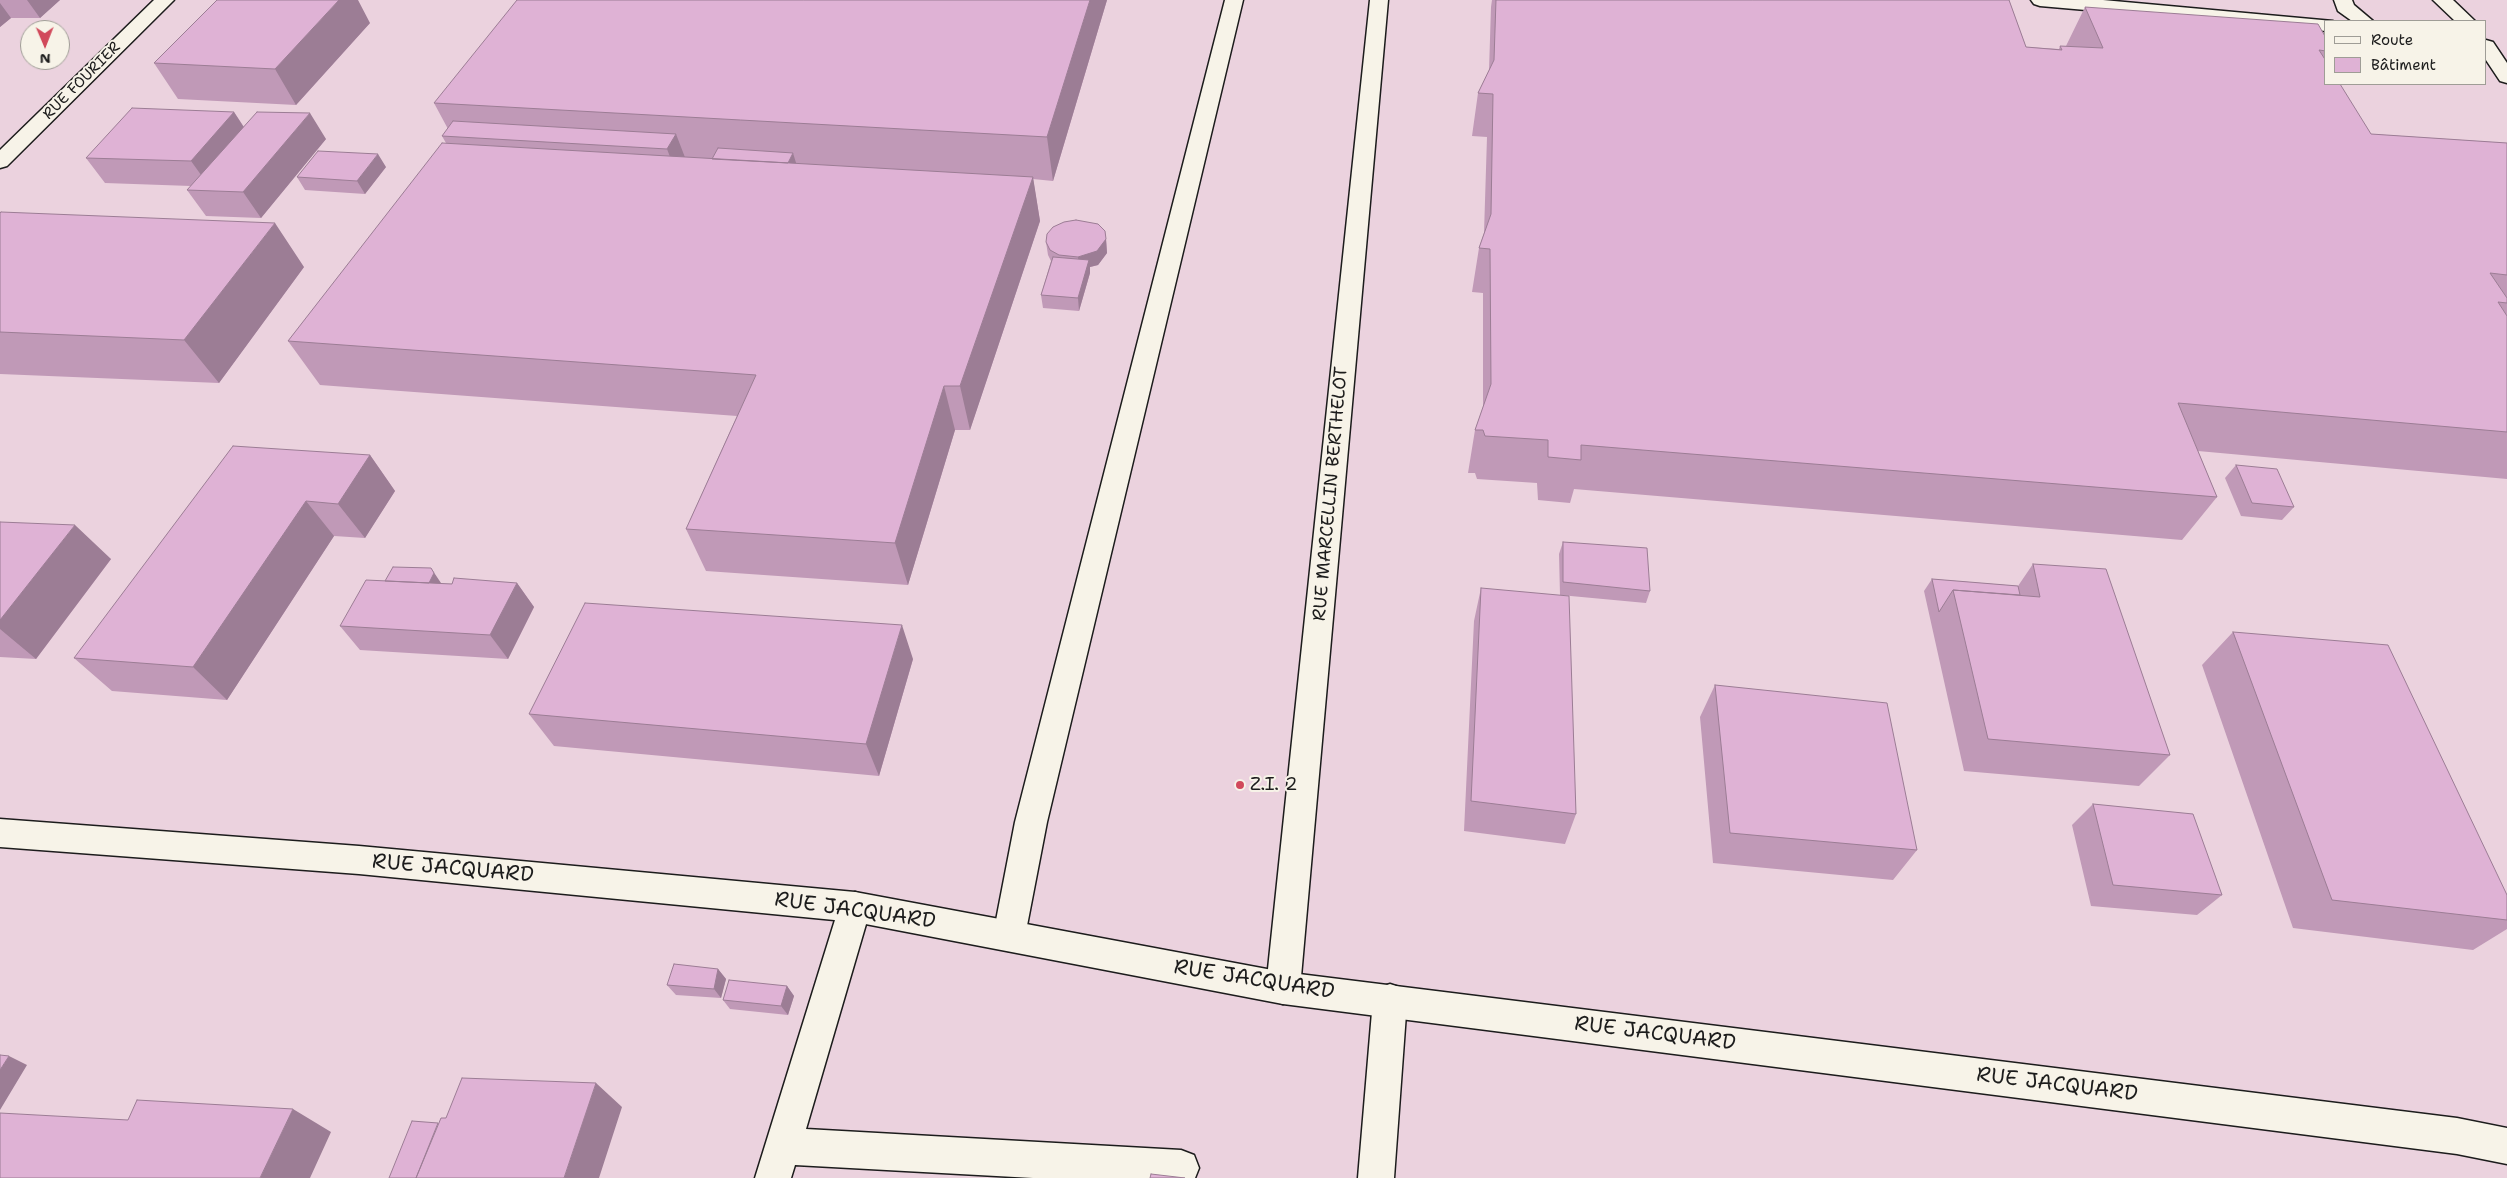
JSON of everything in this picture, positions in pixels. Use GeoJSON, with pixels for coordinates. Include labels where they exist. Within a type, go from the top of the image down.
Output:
{"type":"FeatureCollection","features":[{"type":"Feature","properties":{"kind":"street","name":"RUE FOURIER"},"geometry":{"type":"LineString","coordinates":[[0,162],[165,0]]}},
{"type":"Feature","properties":{"kind":"street"},"geometry":{"type":"LineString","coordinates":[[1009,936],[1031,822],[1234,0]]}},
{"type":"Feature","properties":{"kind":"street","name":"RUE MARCELLIN BERTHELOT"},"geometry":{"type":"LineString","coordinates":[[1284,988],[1379,0]]}},
{"type":"Feature","properties":{"kind":"street"},"geometry":{"type":"LineString","coordinates":[[2040,0],[2324,25]]}},
{"type":"Feature","properties":{"kind":"street"},"geometry":{"type":"LineString","coordinates":[[2343,0],[2345,6],[2361,20]]}},
{"type":"Feature","properties":{"kind":"street"},"geometry":{"type":"LineString","coordinates":[[2442,0],[2465,20]]}},
{"type":"Feature","properties":{"kind":"street"},"geometry":{"type":"LineString","coordinates":[[2487,47],[2507,77]]}},
{"type":"Feature","properties":{"kind":"street"},"geometry":{"type":"LineString","coordinates":[[2487,74],[2507,85]]}},
{"type":"Feature","properties":{"kind":"street","name":"RUE JACQUARD"},"geometry":{"type":"LineString","coordinates":[[0,833],[359,860],[855,907],[1284,988],[2457,1136],[2507,1146]]}},
{"type":"Feature","properties":{"kind":"street"},"geometry":{"type":"LineString","coordinates":[[855,907],[778,1162],[1181,1168]]}},
{"type":"Feature","properties":{"kind":"street"},"geometry":{"type":"LineString","coordinates":[[1376,1178],[1390,1000]]}},
{"type":"Feature","properties":{"kind":"shaded area"},"geometry":{"type":"Polygon","coordinates":[[[0,0],[2507,0],[2507,1178],[0,1178],[0,0]]]}},
{"type":"Feature","properties":{"kind":"building"},"geometry":{"type":"Polygon","coordinates":[[[217,0],[339,0],[275,69],[154,63],[217,0]]]}},
{"type":"Feature","properties":{"kind":"building"},"geometry":{"type":"Polygon","coordinates":[[[517,0],[1090,0],[1047,137],[434,103],[517,0]]]}},
{"type":"Feature","properties":{"kind":"building"},"geometry":{"type":"Polygon","coordinates":[[[1496,0],[2009,0],[2026,47],[2062,50],[2060,46],[2103,48],[2085,7],[2318,24],[2324,34],[2324,51],[2319,50],[2324,58],[2324,85],[2341,85],[2371,134],[2507,143],[2507,275],[2490,273],[2507,298],[2507,303],[2498,302],[2507,316],[2507,432],[2178,403],[2217,497],[1581,445],[1581,460],[1548,457],[1548,440],[1485,436],[1483,430],[1475,430],[1491,384],[1490,249],[1479,248],[1491,214],[1493,94],[1478,93],[1494,60],[1496,0]]]}},
{"type":"Feature","properties":{"kind":"building"},"geometry":{"type":"Polygon","coordinates":[[[132,108],[234,112],[191,161],[86,158],[132,108]]]}},
{"type":"Feature","properties":{"kind":"building"},"geometry":{"type":"Polygon","coordinates":[[[257,112],[310,113],[243,192],[187,190],[257,112]]]}},
{"type":"Feature","properties":{"kind":"building"},"geometry":{"type":"Polygon","coordinates":[[[453,121],[676,134],[667,149],[442,136],[453,121]]]}},
{"type":"Feature","properties":{"kind":"building"},"geometry":{"type":"Polygon","coordinates":[[[442,143],[1033,177],[960,386],[944,386],[895,543],[686,529],[756,375],[288,341],[442,143]]]}},
{"type":"Feature","properties":{"kind":"building"},"geometry":{"type":"Polygon","coordinates":[[[718,148],[793,153],[788,163],[712,159],[718,148]]]}},
{"type":"Feature","properties":{"kind":"building"},"geometry":{"type":"Polygon","coordinates":[[[318,151],[378,154],[357,181],[297,177],[318,151]]]}},
{"type":"Feature","properties":{"kind":"building"},"geometry":{"type":"Polygon","coordinates":[[[1,212],[275,223],[184,340],[0,332],[1,212]]]}},
{"type":"Feature","properties":{"kind":"building"},"geometry":{"type":"Polygon","coordinates":[[[1076,220],[1098,224],[1105,231],[1106,239],[1097,251],[1078,257],[1059,255],[1050,250],[1046,242],[1047,234],[1053,227],[1064,222],[1076,220]]]}},
{"type":"Feature","properties":{"kind":"building"},"geometry":{"type":"Polygon","coordinates":[[[1053,257],[1089,260],[1078,298],[1041,295],[1053,257]]]}},
{"type":"Feature","properties":{"kind":"building"},"geometry":{"type":"Polygon","coordinates":[[[233,446],[370,455],[338,504],[306,501],[193,667],[74,658],[233,446]]]}},
{"type":"Feature","properties":{"kind":"building"},"geometry":{"type":"Polygon","coordinates":[[[2236,465],[2277,469],[2294,507],[2252,503],[2236,465]]]}},
{"type":"Feature","properties":{"kind":"building"},"geometry":{"type":"Polygon","coordinates":[[[0,522],[75,525],[0,620],[0,522]]]}},
{"type":"Feature","properties":{"kind":"building"},"geometry":{"type":"Polygon","coordinates":[[[1563,542],[1647,548],[1650,591],[1563,582],[1563,542]]]}},
{"type":"Feature","properties":{"kind":"building"},"geometry":{"type":"Polygon","coordinates":[[[2033,564],[2106,569],[2170,755],[1988,739],[1953,590],[2040,597],[2033,564]]]}},
{"type":"Feature","properties":{"kind":"building"},"geometry":{"type":"Polygon","coordinates":[[[393,567],[431,568],[434,573],[429,583],[385,581],[393,567]]]}},
{"type":"Feature","properties":{"kind":"building"},"geometry":{"type":"Polygon","coordinates":[[[454,578],[517,583],[490,635],[340,626],[366,580],[452,584],[454,578]]]}},
{"type":"Feature","properties":{"kind":"building"},"geometry":{"type":"Polygon","coordinates":[[[1932,579],[2018,586],[2020,595],[1953,590],[1939,612],[1932,579]]]}},
{"type":"Feature","properties":{"kind":"building"},"geometry":{"type":"Polygon","coordinates":[[[1481,588],[1569,596],[1576,814],[1471,801],[1481,588]]]}},
{"type":"Feature","properties":{"kind":"building"},"geometry":{"type":"Polygon","coordinates":[[[585,603],[902,625],[866,744],[529,714],[585,603]]]}},
{"type":"Feature","properties":{"kind":"building"},"geometry":{"type":"Polygon","coordinates":[[[2233,632],[2388,645],[2507,895],[2507,920],[2332,900],[2233,632]]]}},
{"type":"Feature","properties":{"kind":"building"},"geometry":{"type":"Polygon","coordinates":[[[1715,685],[1887,703],[1917,850],[1730,833],[1715,685]]]}},
{"type":"Feature","properties":{"kind":"building"},"geometry":{"type":"Polygon","coordinates":[[[2093,804],[2193,814],[2222,895],[2113,885],[2093,804]]]}},
{"type":"Feature","properties":{"kind":"building"},"geometry":{"type":"Polygon","coordinates":[[[674,964],[718,969],[714,989],[667,985],[674,964]]]}},
{"type":"Feature","properties":{"kind":"building"},"geometry":{"type":"Polygon","coordinates":[[[729,980],[787,986],[781,1006],[723,1000],[729,980]]]}},
{"type":"Feature","properties":{"kind":"building"},"geometry":{"type":"Polygon","coordinates":[[[0,1055],[9,1056],[0,1070],[0,1055]]]}},
{"type":"Feature","properties":{"kind":"building"},"geometry":{"type":"Polygon","coordinates":[[[462,1078],[596,1083],[564,1178],[416,1178],[441,1118],[446,1118],[462,1078]]]}},
{"type":"Feature","properties":{"kind":"building"},"geometry":{"type":"Polygon","coordinates":[[[137,1100],[293,1109],[260,1178],[0,1178],[0,1113],[128,1120],[137,1100]]]}},
{"type":"Feature","properties":{"kind":"building"},"geometry":{"type":"Polygon","coordinates":[[[412,1121],[438,1123],[416,1178],[389,1178],[412,1121]]]}},
{"type":"Feature","properties":{"kind":"building"},"geometry":{"type":"Polygon","coordinates":[[[1151,1174],[1185,1178],[1150,1178],[1151,1174]]]}},
{"type":"Feature","properties":{"kind":"place","name":"Z.I. 2"},"geometry":{"type":"Point","coordinates":[1240,785]}}]}
